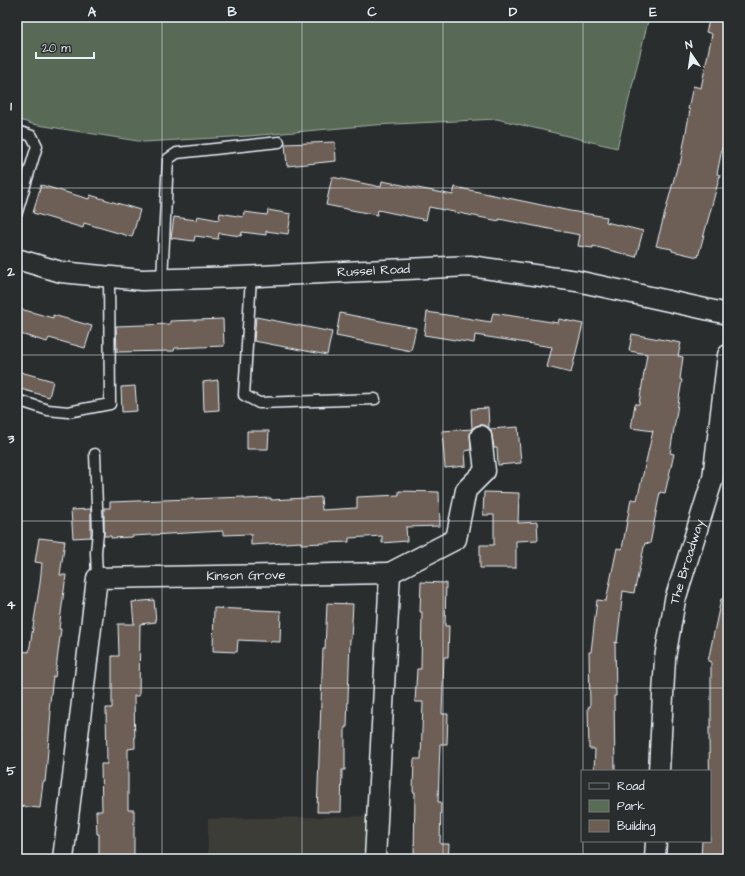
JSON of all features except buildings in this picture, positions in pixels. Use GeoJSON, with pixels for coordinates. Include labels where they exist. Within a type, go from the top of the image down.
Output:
{"type":"FeatureCollection","features":[{"type":"Feature","properties":{"kind":"street","name":"Russel Road"},"geometry":{"type":"LineString","coordinates":[[17,259],[61,272],[142,280],[250,277],[470,266],[577,281],[728,314]]}},
{"type":"Feature","properties":{"kind":"street","name":"The Broadway"},"geometry":{"type":"LineString","coordinates":[[659,770],[665,658],[675,600],[720,480],[728,354]]}},
{"type":"Feature","properties":{"kind":"street"},"geometry":{"type":"LineString","coordinates":[[375,859],[390,573],[456,539],[466,490],[485,471],[481,436]]}},
{"type":"Feature","properties":{"kind":"street","name":"Kinson Grove"},"geometry":{"type":"LineString","coordinates":[[97,578],[390,573]]}},
{"type":"Feature","properties":{"kind":"street"},"geometry":{"type":"LineString","coordinates":[[62,859],[97,578]]}},
{"type":"Feature","properties":{"kind":"street"},"geometry":{"type":"LineString","coordinates":[[655,859],[656,842]]}},
{"type":"Feature","properties":{"kind":"lane"},"geometry":{"type":"LineString","coordinates":[[17,131],[32,136],[37,146],[17,212]]}},
{"type":"Feature","properties":{"kind":"lane"},"geometry":{"type":"LineString","coordinates":[[162,280],[168,159],[176,153],[279,142]]}},
{"type":"Feature","properties":{"kind":"lane"},"geometry":{"type":"LineString","coordinates":[[17,400],[48,410],[68,412],[110,404],[110,277]]}},
{"type":"Feature","properties":{"kind":"lane"},"geometry":{"type":"LineString","coordinates":[[250,277],[244,395],[259,403],[375,399]]}},
{"type":"Feature","properties":{"kind":"lane"},"geometry":{"type":"LineString","coordinates":[[95,454],[98,532],[96,552],[97,578]]}},
{"type":"Feature","properties":{"kind":"shaded area"},"geometry":{"type":"Polygon","coordinates":[[[377,816],[375,859],[208,859],[208,819],[377,816]]]}},
{"type":"Feature","properties":{"kind":"green space"},"geometry":{"type":"Polygon","coordinates":[[[17,17],[649,17],[617,148],[497,119],[374,125],[249,136],[144,142],[32,124],[17,119],[17,17]]]}}]}
